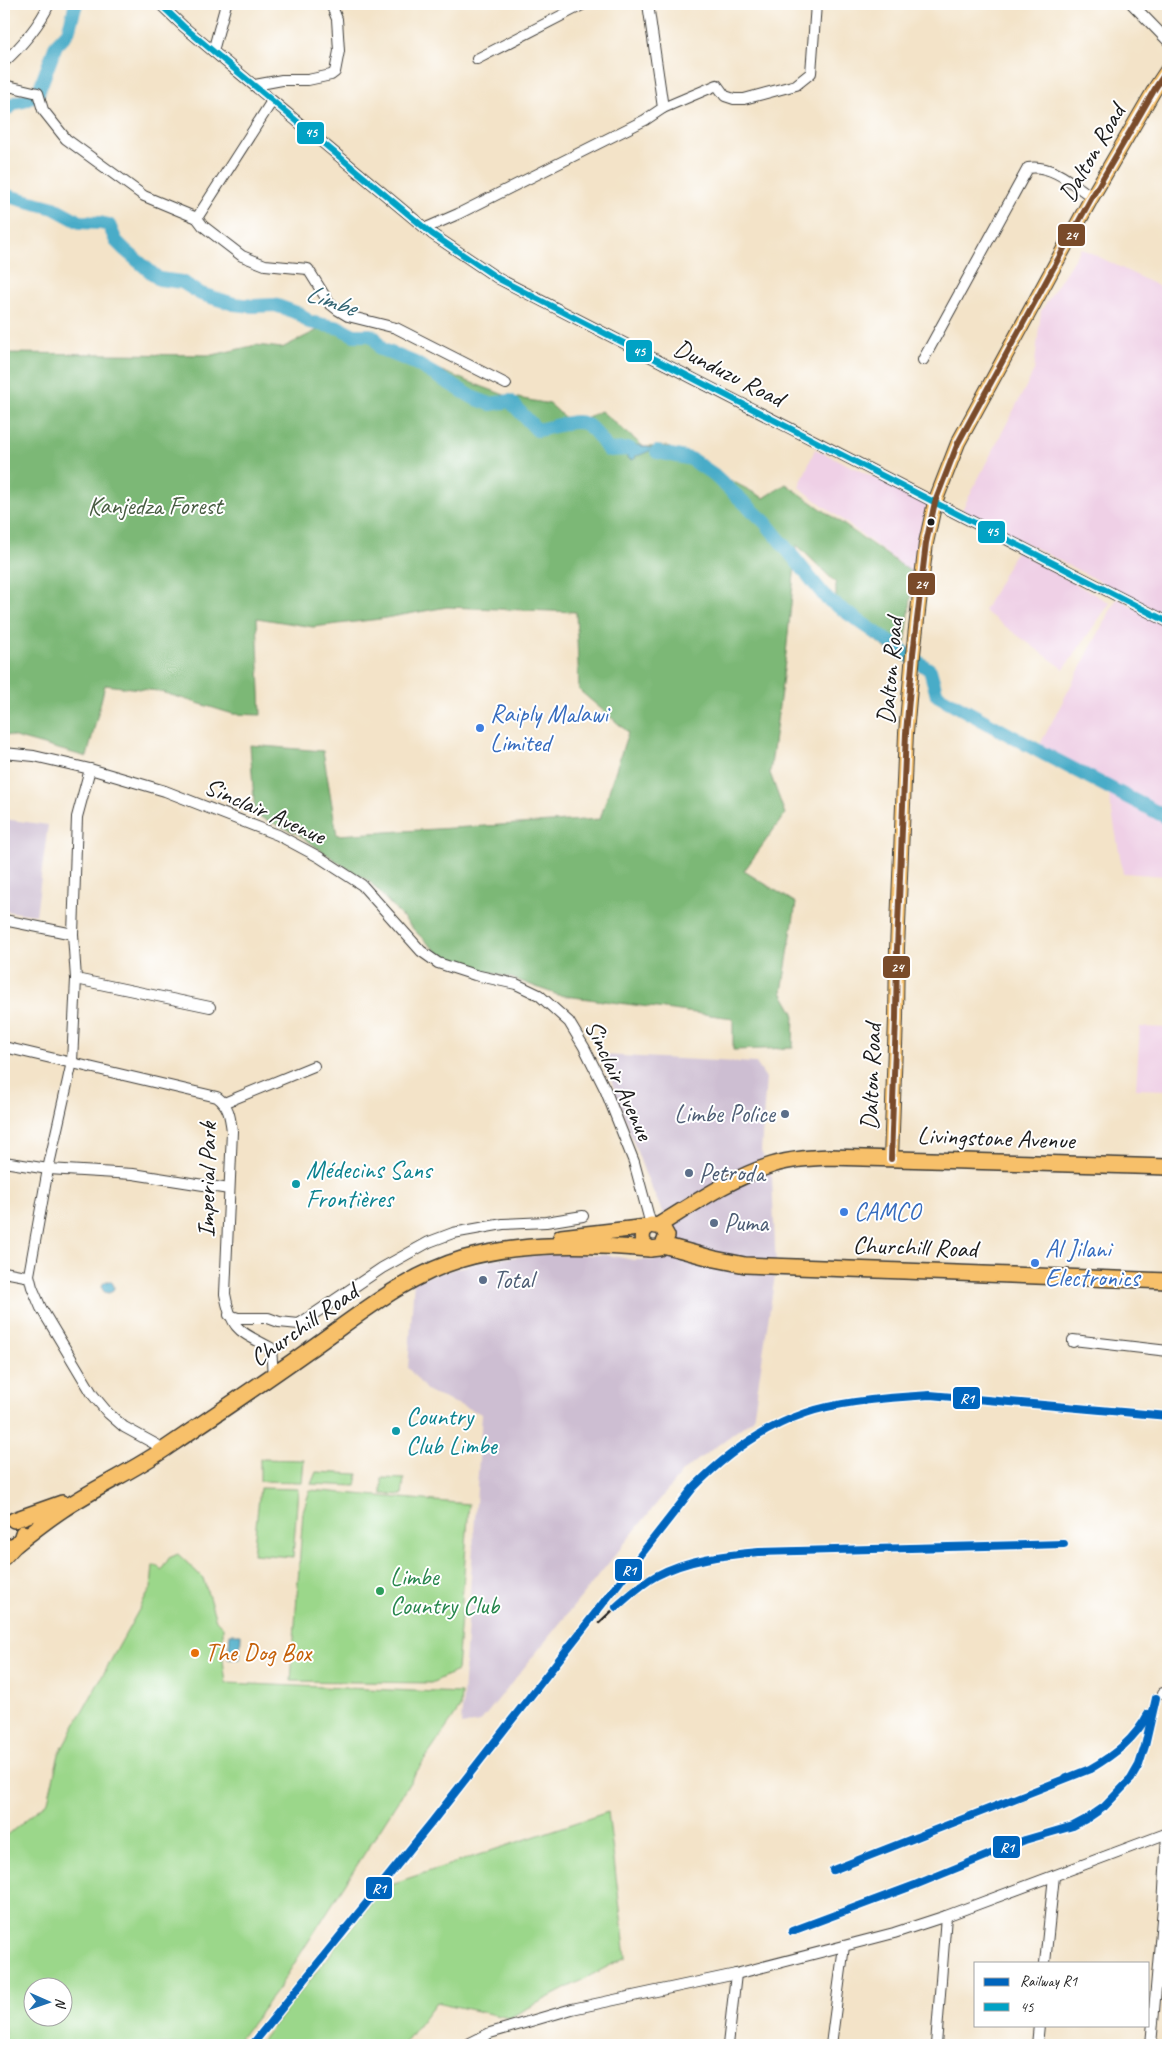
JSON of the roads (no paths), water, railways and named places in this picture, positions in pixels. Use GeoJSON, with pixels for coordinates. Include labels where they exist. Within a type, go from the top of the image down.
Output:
{"type":"FeatureCollection","features":[{"type":"Feature","properties":{"kind":"highway","name":"Livingstone Avenue"},"geometry":{"type":"LineString","coordinates":[[652,1226],[738,1179],[773,1164],[796,1159],[830,1157],[1168,1167]]}},
{"type":"Feature","properties":{"kind":"highway"},"geometry":{"type":"LineString","coordinates":[[652,1226],[665,1231],[666,1236],[657,1247],[643,1243],[642,1239],[644,1230],[652,1226]]}},
{"type":"Feature","properties":{"kind":"highway","name":"Churchill Road"},"geometry":{"type":"LineString","coordinates":[[13,1544],[63,1509],[159,1448],[385,1289],[434,1262],[461,1253],[490,1247],[652,1226]]}},
{"type":"Feature","properties":{"kind":"highway","name":"Churchill Road"},"geometry":{"type":"LineString","coordinates":[[273,1369],[364,1310],[437,1268],[462,1259],[511,1249],[558,1246],[657,1247],[745,1265],[1168,1281]]}},
{"type":"Feature","properties":{"kind":"highway","name":"Churchill Road"},"geometry":{"type":"LineString","coordinates":[[9,1520],[61,1503],[159,1448]]}},
{"type":"Feature","properties":{"kind":"highway"},"geometry":{"type":"LineString","coordinates":[[9,1520],[18,1523],[23,1532],[13,1544]]}},
{"type":"Feature","properties":{"kind":"main road","name":"Dalton Road"},"geometry":{"type":"LineString","coordinates":[[891,1159],[897,939],[910,686],[926,543],[934,502],[958,443],[1092,197],[1168,69]]}},
{"type":"Feature","properties":{"kind":"main road"},"geometry":{"type":"LineString","coordinates":[[4,1558],[13,1544]]}},
{"type":"Feature","properties":{"kind":"street"},"geometry":{"type":"LineString","coordinates":[[4,62],[41,19],[49,4]]}},
{"type":"Feature","properties":{"kind":"street","name":"Dunduzu Road"},"geometry":{"type":"LineString","coordinates":[[160,4],[184,27],[432,234],[499,279],[1168,622]]}},
{"type":"Feature","properties":{"kind":"street"},"geometry":{"type":"LineString","coordinates":[[213,51],[226,4]]}},
{"type":"Feature","properties":{"kind":"street"},"geometry":{"type":"LineString","coordinates":[[255,85],[282,80],[308,80],[331,75],[335,72],[339,51],[337,19],[331,4]]}},
{"type":"Feature","properties":{"kind":"street"},"geometry":{"type":"LineString","coordinates":[[477,59],[490,50],[584,4]]}},
{"type":"Feature","properties":{"kind":"street"},"geometry":{"type":"LineString","coordinates":[[648,4],[663,108]]}},
{"type":"Feature","properties":{"kind":"street"},"geometry":{"type":"LineString","coordinates":[[426,228],[458,214],[645,120],[663,108],[717,85],[725,96],[739,99],[761,95],[796,84],[811,73],[816,4]]}},
{"type":"Feature","properties":{"kind":"street"},"geometry":{"type":"LineString","coordinates":[[1132,4],[1168,41]]}},
{"type":"Feature","properties":{"kind":"street"},"geometry":{"type":"LineString","coordinates":[[4,85],[38,92],[43,110],[66,139],[144,196],[197,218],[203,226],[242,256],[266,265],[308,269],[329,303],[348,316],[396,328],[506,384]]}},
{"type":"Feature","properties":{"kind":"street"},"geometry":{"type":"LineString","coordinates":[[197,218],[272,101]]}},
{"type":"Feature","properties":{"kind":"street"},"geometry":{"type":"LineString","coordinates":[[923,360],[1028,168],[1046,168],[1060,175],[1092,197]]}},
{"type":"Feature","properties":{"kind":"street","name":"Sinclair Avenue"},"geometry":{"type":"LineString","coordinates":[[4,753],[34,756],[90,769],[164,791],[278,835],[319,857],[362,885],[421,951],[438,963],[475,975],[516,984],[539,995],[569,1022],[597,1072],[628,1146],[652,1226]]}},
{"type":"Feature","properties":{"kind":"street"},"geometry":{"type":"LineString","coordinates":[[90,769],[77,817],[72,934],[76,979],[72,1062],[48,1169],[29,1275],[41,1308],[93,1395],[108,1413],[124,1427],[159,1448]]}},
{"type":"Feature","properties":{"kind":"street"},"geometry":{"type":"LineString","coordinates":[[4,920],[72,934]]}},
{"type":"Feature","properties":{"kind":"street"},"geometry":{"type":"LineString","coordinates":[[76,979],[210,1007]]}},
{"type":"Feature","properties":{"kind":"street","name":"Imperial Park"},"geometry":{"type":"LineString","coordinates":[[4,1047],[217,1097],[224,1103],[230,1118],[232,1131],[225,1294],[229,1315]]}},
{"type":"Feature","properties":{"kind":"street"},"geometry":{"type":"LineString","coordinates":[[224,1103],[314,1066]]}},
{"type":"Feature","properties":{"kind":"street"},"geometry":{"type":"LineString","coordinates":[[4,1162],[48,1169],[133,1174],[230,1189]]}},
{"type":"Feature","properties":{"kind":"street"},"geometry":{"type":"LineString","coordinates":[[229,1315],[238,1318],[268,1318],[279,1322],[299,1324],[382,1268],[437,1239],[453,1233],[503,1224],[546,1222],[583,1216]]}},
{"type":"Feature","properties":{"kind":"street"},"geometry":{"type":"LineString","coordinates":[[4,1272],[29,1275]]}},
{"type":"Feature","properties":{"kind":"street"},"geometry":{"type":"LineString","coordinates":[[229,1315],[234,1324],[244,1333],[271,1348],[273,1369]]}},
{"type":"Feature","properties":{"kind":"street"},"geometry":{"type":"LineString","coordinates":[[1073,1342],[1073,1340],[1168,1351]]}},
{"type":"Feature","properties":{"kind":"street"},"geometry":{"type":"LineString","coordinates":[[466,2045],[490,2033],[572,2010],[736,1974],[894,1933],[946,1916],[1168,1833],[1151,2045]]}},
{"type":"Feature","properties":{"kind":"street"},"geometry":{"type":"LineString","coordinates":[[1045,1962],[1054,1876]]}},
{"type":"Feature","properties":{"kind":"street"},"geometry":{"type":"LineString","coordinates":[[936,2045],[946,1916]]}},
{"type":"Feature","properties":{"kind":"street"},"geometry":{"type":"LineString","coordinates":[[831,2045],[844,1946]]}},
{"type":"Feature","properties":{"kind":"street"},"geometry":{"type":"LineString","coordinates":[[728,2045],[736,1974]]}},
{"type":"Feature","properties":{"kind":"street"},"geometry":{"type":"LineString","coordinates":[[1037,2045],[1039,2026]]}},
{"type":"Feature","properties":{"kind":"water"},"geometry":{"type":"Polygon","coordinates":[[[636,445],[656,449],[657,452],[653,453],[652,450],[634,456],[636,458],[631,460],[626,457],[630,454],[631,446],[636,445]]]}},
{"type":"Feature","properties":{"kind":"water"},"geometry":{"type":"Polygon","coordinates":[[[106,1281],[110,1281],[114,1287],[110,1293],[106,1293],[102,1289],[102,1285],[106,1281]]]}},
{"type":"Feature","properties":{"kind":"water"},"geometry":{"type":"Polygon","coordinates":[[[230,1634],[241,1634],[240,1659],[228,1659],[230,1634]]]}},
{"type":"Feature","properties":{"kind":"waterway"},"geometry":{"type":"LineString","coordinates":[[4,111],[17,102],[24,101],[38,93],[56,45],[68,32],[76,4]]}},
{"type":"Feature","properties":{"kind":"waterway","name":"Limbe"},"geometry":{"type":"LineString","coordinates":[[4,195],[54,208],[80,222],[109,225],[116,241],[159,279],[182,282],[201,294],[234,304],[253,306],[275,305],[300,314],[309,322],[340,328],[354,335],[370,335],[375,338],[381,349],[415,363],[474,398],[490,404],[510,401],[537,430],[578,422],[592,429],[608,450],[630,449]]}},
{"type":"Feature","properties":{"kind":"waterway"},"geometry":{"type":"LineString","coordinates":[[657,452],[691,459],[713,474],[765,522],[827,599],[930,670],[937,695],[1046,755],[1168,818]]}},
{"type":"Feature","properties":{"kind":"railway"},"geometry":{"type":"LineString","coordinates":[[252,2045],[432,1822],[693,1488],[718,1464],[745,1443],[775,1426],[806,1413],[838,1405],[916,1396],[1011,1402]]}},
{"type":"Feature","properties":{"kind":"railway"},"geometry":{"type":"LineString","coordinates":[[599,1623],[642,1585],[668,1570],[698,1561],[729,1555],[759,1552],[1064,1544]]}},
{"type":"Feature","properties":{"kind":"railway"},"geometry":{"type":"LineString","coordinates":[[792,1931],[915,1885],[1025,1840],[1073,1826],[1088,1818],[1104,1807],[1131,1779],[1139,1765],[1156,1698]]}},
{"type":"Feature","properties":{"kind":"railway"},"geometry":{"type":"LineString","coordinates":[[833,1870],[1090,1769],[1124,1744],[1138,1728],[1150,1709]]}},
{"type":"Feature","properties":{"kind":"rail line","name":"R1"},"geometry":{"type":"LineString","coordinates":[[252,2045],[432,1822],[693,1488],[718,1464],[745,1444],[774,1426],[806,1413],[834,1405],[867,1400],[930,1395],[1168,1416]]}},
{"type":"Feature","properties":{"kind":"rail line","name":"R1"},"geometry":{"type":"LineString","coordinates":[[616,1607],[640,1586],[668,1570],[720,1556],[759,1552],[1064,1544]]}},
{"type":"Feature","properties":{"kind":"rail line","name":"R1"},"geometry":{"type":"LineString","coordinates":[[792,1931],[915,1885],[1025,1840],[1073,1826],[1088,1818],[1104,1807],[1131,1779],[1139,1765],[1156,1698]]}},
{"type":"Feature","properties":{"kind":"rail line","name":"R1"},"geometry":{"type":"LineString","coordinates":[[833,1870],[1090,1769],[1123,1746],[1137,1731],[1148,1714]]}},
{"type":"Feature","properties":{"kind":"place","name":"Raiply Malawi Limited"},"geometry":{"type":"Point","coordinates":[480,728]}},
{"type":"Feature","properties":{"kind":"place","name":"Limbe Police"},"geometry":{"type":"Point","coordinates":[785,1114]}},
{"type":"Feature","properties":{"kind":"place","name":"Petroda"},"geometry":{"type":"Point","coordinates":[689,1173]}},
{"type":"Feature","properties":{"kind":"place","name":"Médecins Sans Frontières"},"geometry":{"type":"Point","coordinates":[296,1184]}},
{"type":"Feature","properties":{"kind":"place","name":"CAMCO"},"geometry":{"type":"Point","coordinates":[844,1212]}},
{"type":"Feature","properties":{"kind":"place","name":"Puma"},"geometry":{"type":"Point","coordinates":[714,1223]}},
{"type":"Feature","properties":{"kind":"place","name":"Al Jilani Electronics"},"geometry":{"type":"Point","coordinates":[1035,1263]}},
{"type":"Feature","properties":{"kind":"place","name":"Total"},"geometry":{"type":"Point","coordinates":[483,1280]}},
{"type":"Feature","properties":{"kind":"place","name":"Country Club Limbe"},"geometry":{"type":"Point","coordinates":[396,1431]}},
{"type":"Feature","properties":{"kind":"place","name":"Limbe Country Club"},"geometry":{"type":"Point","coordinates":[380,1591]}},
{"type":"Feature","properties":{"kind":"place","name":"The Dog Box"},"geometry":{"type":"Point","coordinates":[195,1653]}},
{"type":"Feature","properties":{"kind":"park label","name":"Kanjedza Forest"},"geometry":{"type":"Point","coordinates":[155,506]}}]}
